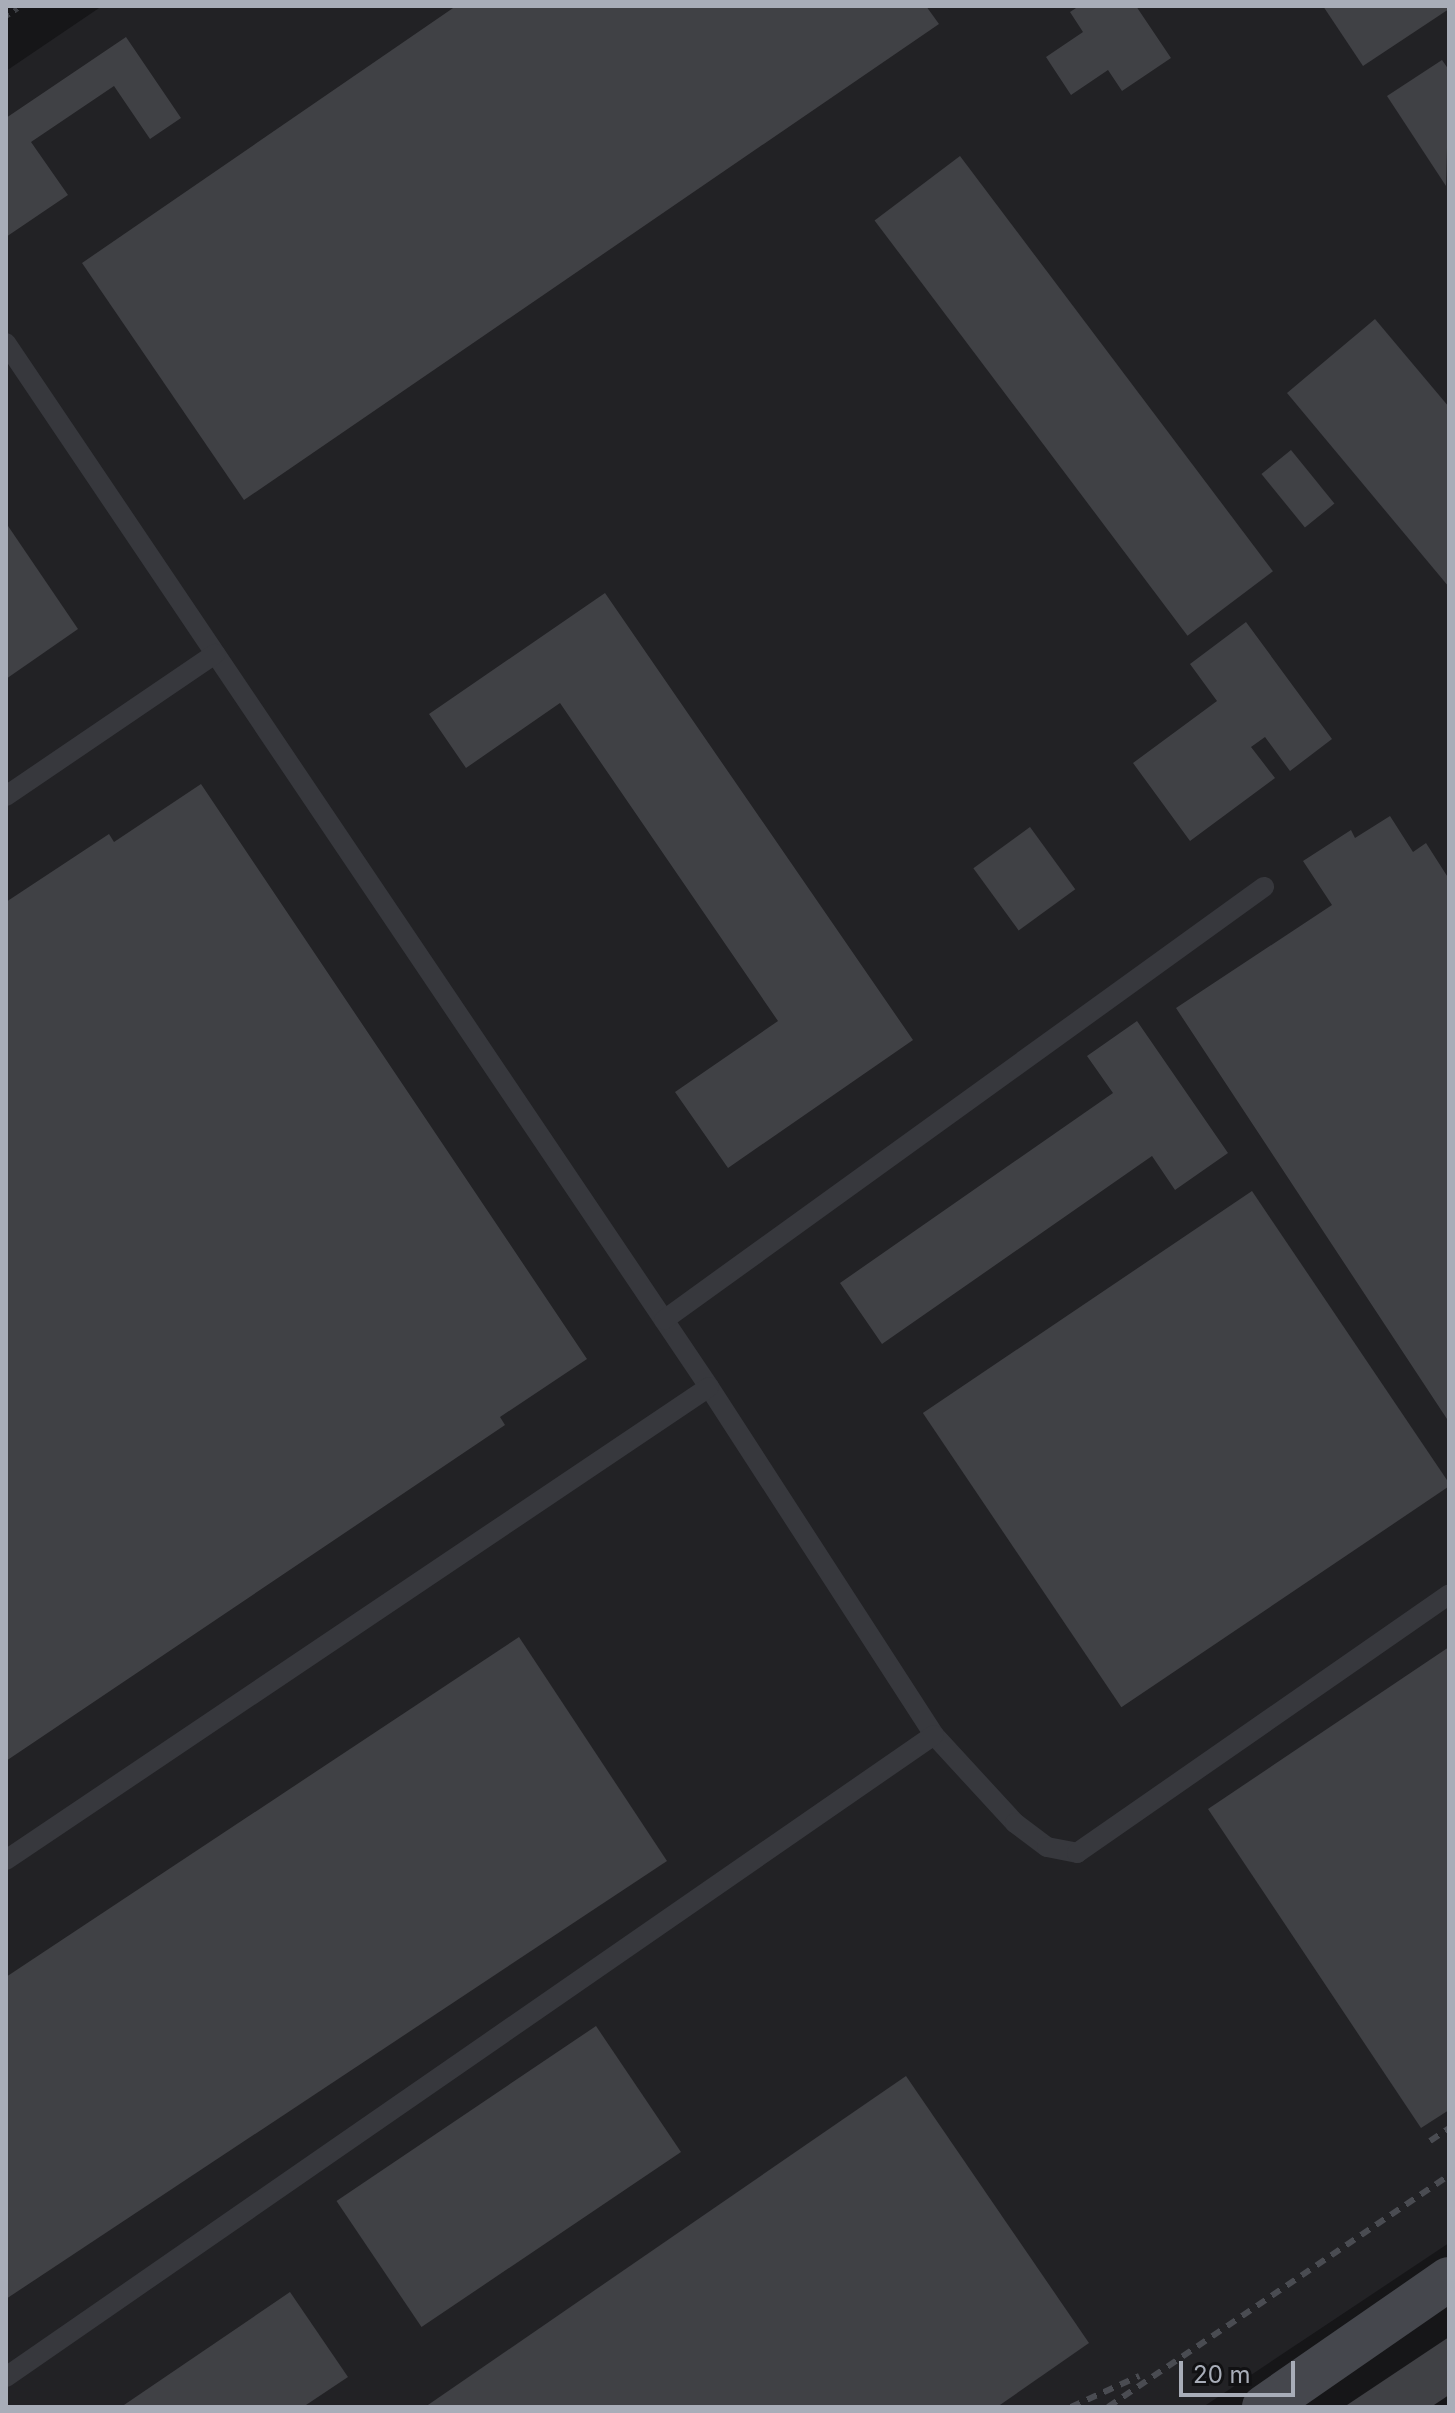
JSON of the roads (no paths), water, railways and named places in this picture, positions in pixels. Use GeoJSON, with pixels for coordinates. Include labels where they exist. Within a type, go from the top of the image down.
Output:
{"type":"FeatureCollection","features":[{"type":"Feature","properties":{"kind":"street"},"geometry":{"type":"LineString","coordinates":[[1264,2407],[1449,2279]]}},
{"type":"Feature","properties":{"kind":"lane"},"geometry":{"type":"LineString","coordinates":[[6,343],[709,1387],[934,1735],[1015,1823],[1047,1847],[1077,1853],[1449,1594]]}},
{"type":"Feature","properties":{"kind":"lane"},"geometry":{"type":"LineString","coordinates":[[6,796],[215,654]]}},
{"type":"Feature","properties":{"kind":"lane"},"geometry":{"type":"LineString","coordinates":[[664,1320],[1264,887]]}},
{"type":"Feature","properties":{"kind":"lane"},"geometry":{"type":"LineString","coordinates":[[6,1860],[709,1387]]}},
{"type":"Feature","properties":{"kind":"lane"},"geometry":{"type":"LineString","coordinates":[[6,2377],[934,1735]]}},
{"type":"Feature","properties":{"kind":"railway"},"geometry":{"type":"LineString","coordinates":[[1430,2141],[1449,2128]]}},
{"type":"Feature","properties":{"kind":"railway"},"geometry":{"type":"LineString","coordinates":[[1108,2407],[1449,2175]]}},
{"type":"Feature","properties":{"kind":"railway"},"geometry":{"type":"LineString","coordinates":[[1071,2407],[1139,2376]]}}]}
